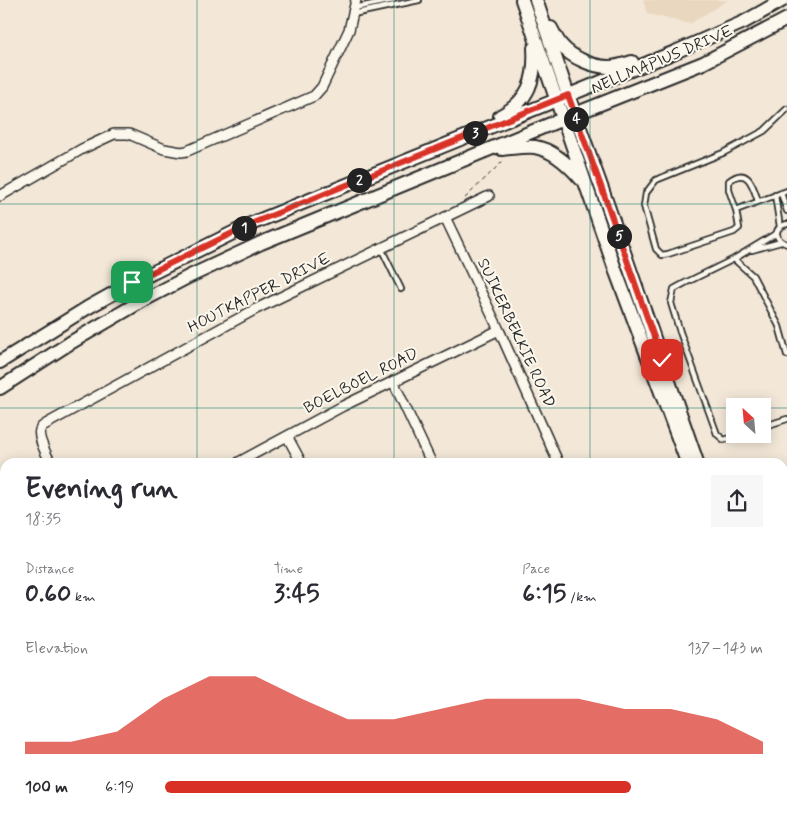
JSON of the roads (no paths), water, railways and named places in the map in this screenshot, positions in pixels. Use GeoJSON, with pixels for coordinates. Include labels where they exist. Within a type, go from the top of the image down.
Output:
{"type":"FeatureCollection","features":[{"type":"Feature","properties":{"kind":"main road"},"geometry":{"type":"LineString","coordinates":[[522,0],[569,116],[602,189],[696,458]]}},
{"type":"Feature","properties":{"kind":"main road","name":"NELLMAPIUS DRIVE"},"geometry":{"type":"LineString","coordinates":[[449,143],[675,52],[744,22],[783,0]]}},
{"type":"Feature","properties":{"kind":"main road"},"geometry":{"type":"LineString","coordinates":[[538,4],[562,98]]}},
{"type":"Feature","properties":{"kind":"main road"},"geometry":{"type":"LineString","coordinates":[[538,4],[561,44],[572,55],[587,62],[608,67],[675,52]]}},
{"type":"Feature","properties":{"kind":"main road"},"geometry":{"type":"LineString","coordinates":[[0,362],[132,282],[253,223],[449,143],[507,113],[527,94],[532,80],[535,63],[528,17]]}},
{"type":"Feature","properties":{"kind":"main road","name":"NELLMAPIUS DRIVE"},"geometry":{"type":"LineString","coordinates":[[483,152],[702,63],[787,20]]}},
{"type":"Feature","properties":{"kind":"main road"},"geometry":{"type":"LineString","coordinates":[[569,116],[586,185],[616,272],[686,458]]}},
{"type":"Feature","properties":{"kind":"main road"},"geometry":{"type":"LineString","coordinates":[[0,388],[100,325],[188,277],[262,243],[483,152],[517,147],[536,147],[552,153],[566,164],[586,185]]}},
{"type":"Feature","properties":{"kind":"street"},"geometry":{"type":"LineString","coordinates":[[0,196],[82,149],[114,134],[129,134],[164,149],[181,152],[187,151],[314,96],[322,87],[350,30],[354,8]]}},
{"type":"Feature","properties":{"kind":"street","name":"HOUTKAPPER DRIVE"},"geometry":{"type":"LineString","coordinates":[[48,458],[40,438],[40,430],[46,424],[256,309],[489,196]]}},
{"type":"Feature","properties":{"kind":"street","name":"SUIKERBEKKIE ROAD"},"geometry":{"type":"LineString","coordinates":[[444,217],[499,330],[556,458]]}},
{"type":"Feature","properties":{"kind":"street","name":"BOELBOEL ROAD"},"geometry":{"type":"LineString","coordinates":[[247,458],[343,406],[499,330]]}},
{"type":"Feature","properties":{"kind":"street"},"geometry":{"type":"LineString","coordinates":[[393,381],[429,458]]}},
{"type":"Feature","properties":{"kind":"street"},"geometry":{"type":"LineString","coordinates":[[288,436],[299,458]]}},
{"type":"Feature","properties":{"kind":"lane"},"geometry":{"type":"LineString","coordinates":[[354,8],[393,0]]}},
{"type":"Feature","properties":{"kind":"lane"},"geometry":{"type":"LineString","coordinates":[[354,8],[419,0]]}},
{"type":"Feature","properties":{"kind":"lane"},"geometry":{"type":"LineString","coordinates":[[758,201],[746,177],[742,175],[733,177],[729,181],[729,190],[736,210],[739,228],[734,232],[662,255],[656,250],[644,206],[646,193],[656,180],[723,153],[764,131],[787,109]]}},
{"type":"Feature","properties":{"kind":"lane"},"geometry":{"type":"LineString","coordinates":[[736,210],[787,191]]}},
{"type":"Feature","properties":{"kind":"lane"},"geometry":{"type":"LineString","coordinates":[[781,193],[787,211]]}},
{"type":"Feature","properties":{"kind":"lane"},"geometry":{"type":"LineString","coordinates":[[775,195],[780,227]]}},
{"type":"Feature","properties":{"kind":"lane"},"geometry":{"type":"LineString","coordinates":[[726,439],[724,440],[717,434],[680,332],[671,303],[674,290],[734,259],[777,233],[783,224],[787,224]]}},
{"type":"Feature","properties":{"kind":"lane"},"geometry":{"type":"LineString","coordinates":[[777,233],[778,238],[785,244]]}},
{"type":"Feature","properties":{"kind":"lane"},"geometry":{"type":"LineString","coordinates":[[746,251],[785,244]]}},
{"type":"Feature","properties":{"kind":"lane"},"geometry":{"type":"LineString","coordinates":[[381,248],[401,289]]}},
{"type":"Feature","properties":{"kind":"lane"},"geometry":{"type":"LineString","coordinates":[[734,259],[753,276],[779,326],[787,355]]}},
{"type":"Feature","properties":{"kind":"lane"},"geometry":{"type":"LineString","coordinates":[[771,424],[787,419]]}}]}
